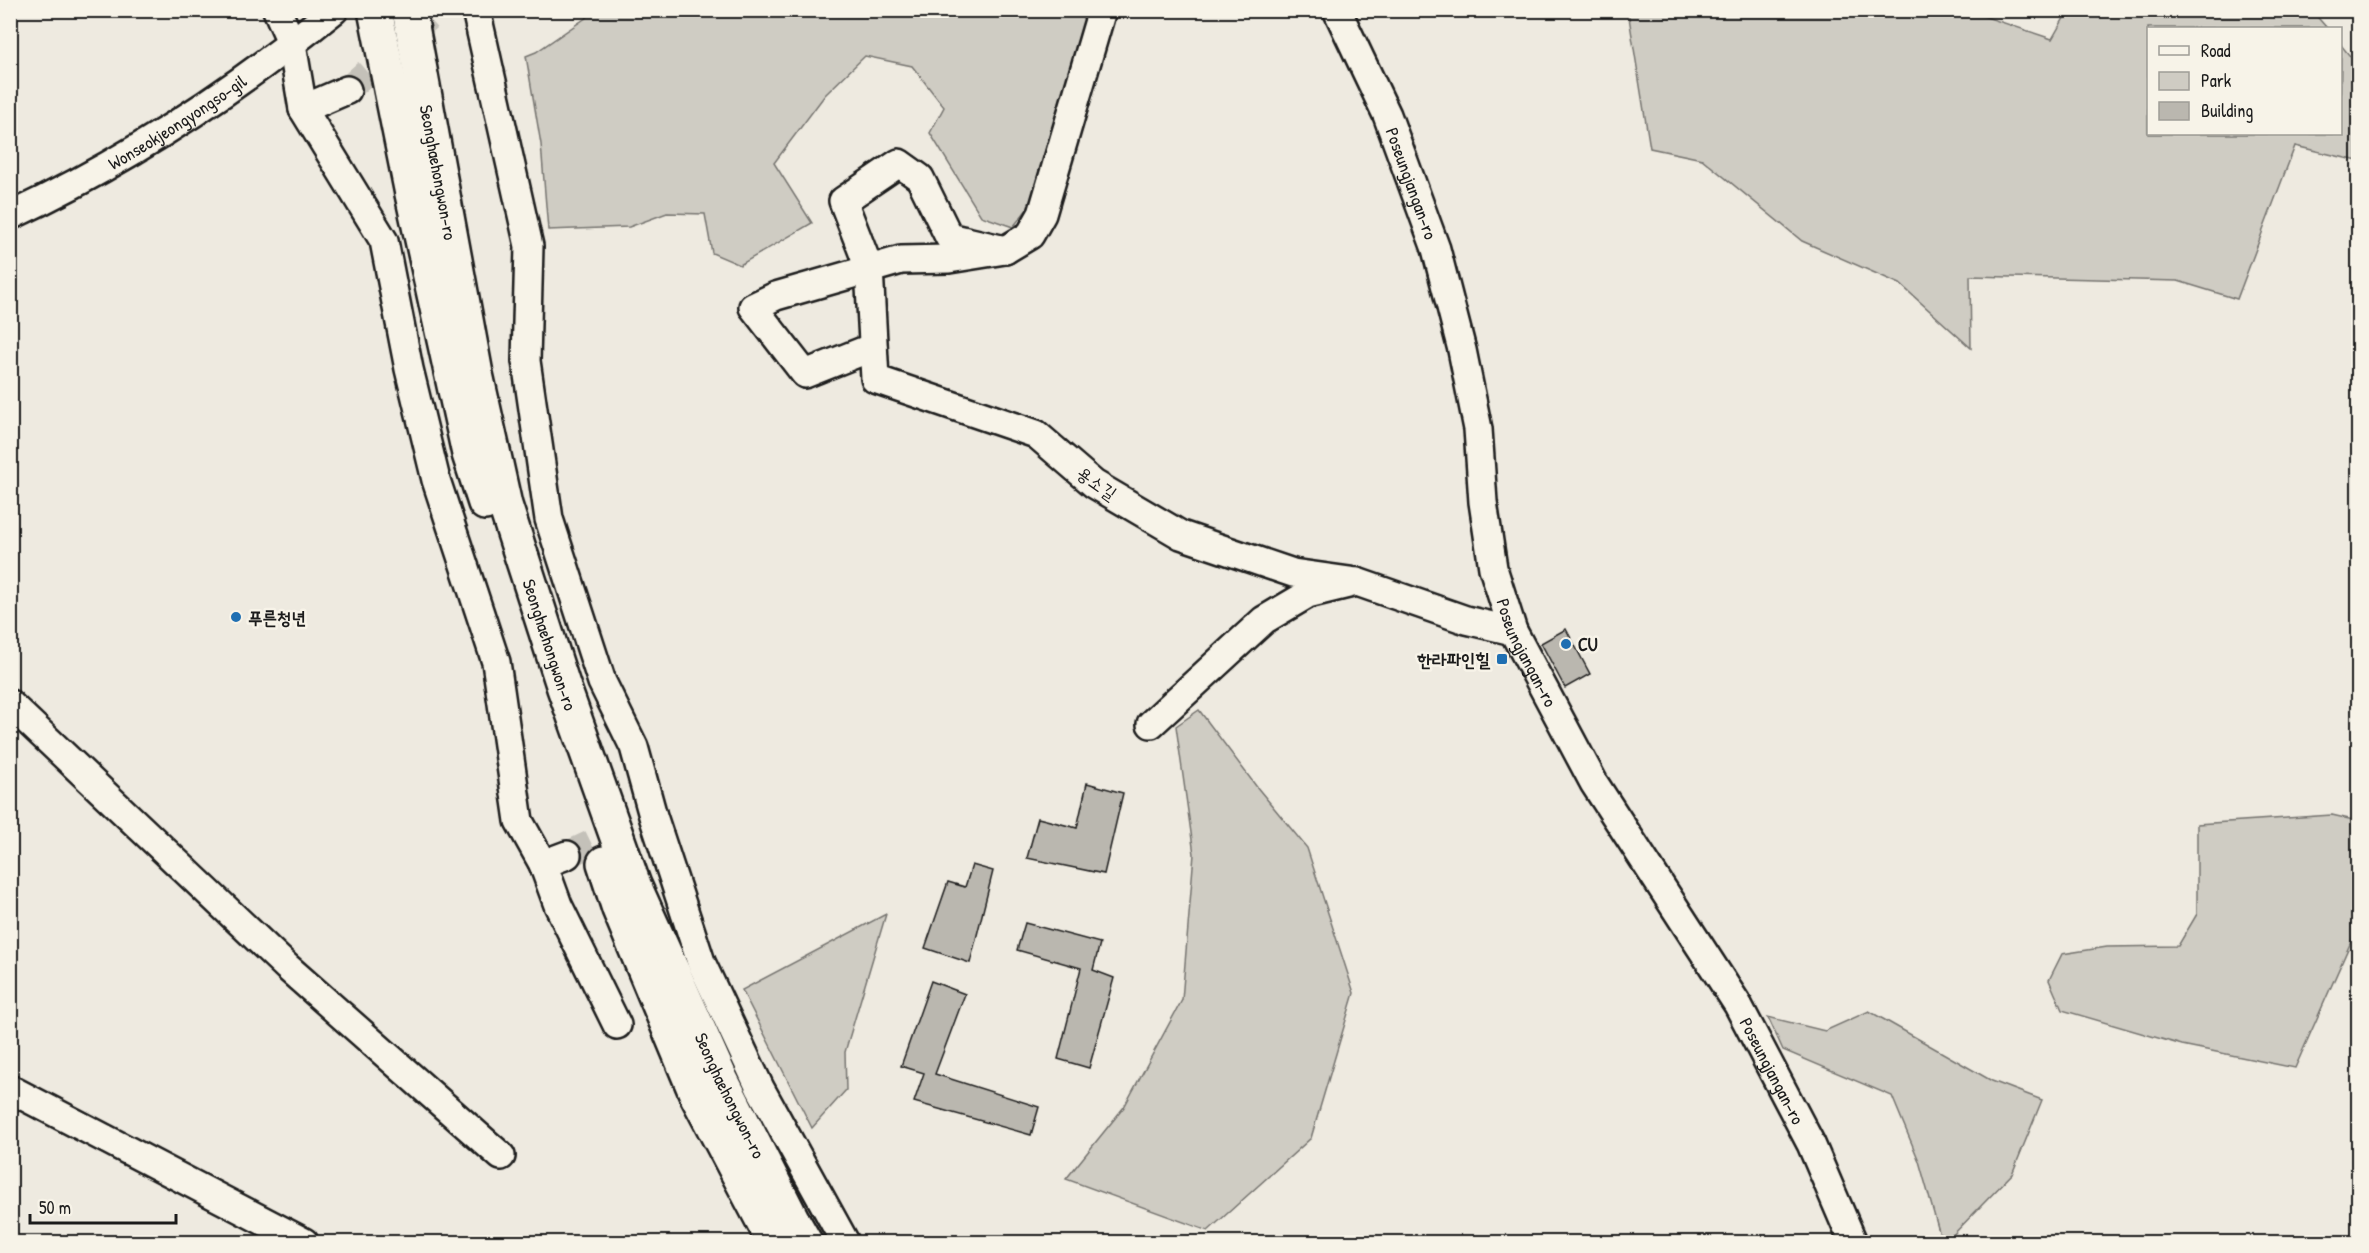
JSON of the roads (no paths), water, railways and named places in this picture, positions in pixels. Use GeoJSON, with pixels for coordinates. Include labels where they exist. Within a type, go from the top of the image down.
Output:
{"type":"FeatureCollection","features":[{"type":"Feature","properties":{"kind":"main road","name":"Seonghaehongwon-ro"},"geometry":{"type":"LineString","coordinates":[[375,10],[412,194],[469,454],[619,909],[697,1096],[774,1242]]}},
{"type":"Feature","properties":{"kind":"main road","name":"Seonghaehongwon-ro"},"geometry":{"type":"LineString","coordinates":[[409,10],[476,374],[505,505],[542,620],[634,885],[720,1079],[792,1221],[806,1242]]}},
{"type":"Feature","properties":{"kind":"street"},"geometry":{"type":"LineString","coordinates":[[277,10],[292,44],[303,109],[384,241],[409,369],[436,480],[496,662],[519,820],[555,860],[558,905],[616,1025]]}},
{"type":"Feature","properties":{"kind":"street","name":"Wonseokjeongyongso-gil"},"geometry":{"type":"LineString","coordinates":[[10,216],[63,191],[199,110],[292,44],[334,10]]}},
{"type":"Feature","properties":{"kind":"street"},"geometry":{"type":"LineString","coordinates":[[476,10],[529,246],[526,361],[549,519],[602,682],[634,747],[643,820],[701,962],[760,1088],[845,1242]]}},
{"type":"Feature","properties":{"kind":"street"},"geometry":{"type":"LineString","coordinates":[[873,347],[805,374],[753,307],[776,296],[869,268],[901,260],[949,259],[1005,250],[1030,235],[1042,214],[1102,10]]}},
{"type":"Feature","properties":{"kind":"street","name":"Poseungjangan-ro"},"geometry":{"type":"LineString","coordinates":[[1337,10],[1387,115],[1436,249],[1462,350],[1478,429],[1483,502],[1493,568],[1513,631],[1594,783],[1738,1005],[1810,1144],[1853,1242]]}},
{"type":"Feature","properties":{"kind":"street"},"geometry":{"type":"LineString","coordinates":[[303,109],[347,90]]}},
{"type":"Feature","properties":{"kind":"street","name":"용소길"},"geometry":{"type":"LineString","coordinates":[[1005,250],[949,237],[920,178],[898,163],[843,201],[869,268],[874,379],[1036,434],[1094,484],[1181,535],[1293,573],[1357,582],[1466,620],[1513,631]]}},
{"type":"Feature","properties":{"kind":"street"},"geometry":{"type":"LineString","coordinates":[[1151,724],[1264,620],[1308,594],[1357,582]]}},
{"type":"Feature","properties":{"kind":"street"},"geometry":{"type":"LineString","coordinates":[[10,704],[287,967],[501,1156]]}},
{"type":"Feature","properties":{"kind":"street"},"geometry":{"type":"LineString","coordinates":[[10,1089],[304,1242]]}},
{"type":"Feature","properties":{"kind":"tunnel"},"geometry":{"type":"LineString","coordinates":[[347,90],[437,10]]}},
{"type":"Feature","properties":{"kind":"tunnel"},"geometry":{"type":"LineString","coordinates":[[567,855],[632,824]]}},
{"type":"Feature","properties":{"kind":"place","name":"푸른청년"},"geometry":{"type":"Point","coordinates":[236,617]}},
{"type":"Feature","properties":{"kind":"place","name":"CU"},"geometry":{"type":"Point","coordinates":[1566,644]}},
{"type":"Feature","properties":{"kind":"place","name":"한라파인힐"},"geometry":{"type":"Point","coordinates":[1502,659]}}]}
